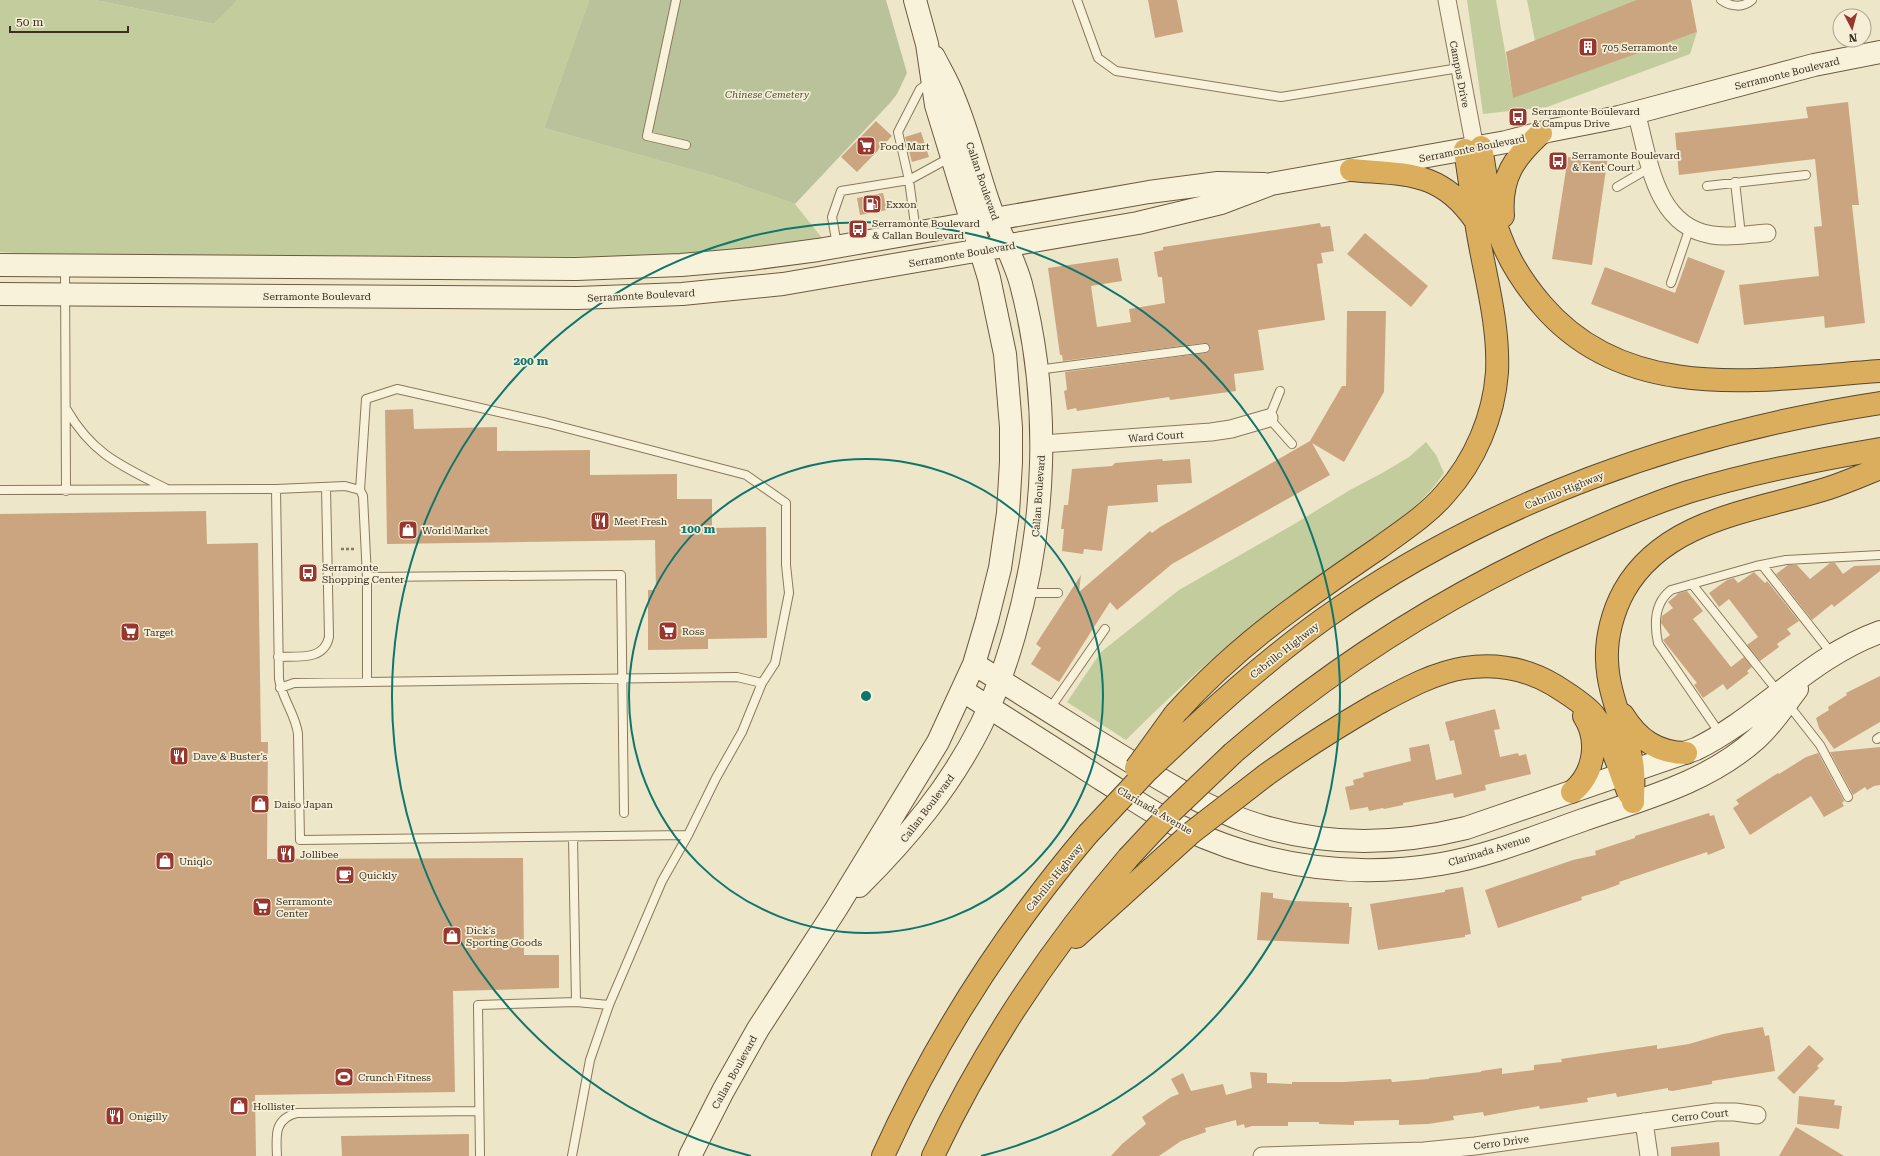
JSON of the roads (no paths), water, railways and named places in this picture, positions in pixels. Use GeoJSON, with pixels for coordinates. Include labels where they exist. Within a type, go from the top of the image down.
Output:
{"type":"FeatureCollection","features":[{"type":"Feature","properties":{"kind":"highway"},"geometry":{"type":"LineString","coordinates":[[1524,282],[1505,232],[1502,209],[1503,188],[1513,164],[1541,133]]}},
{"type":"Feature","properties":{"kind":"highway"},"geometry":{"type":"LineString","coordinates":[[1088,834],[1175,714],[1210,676],[1242,648],[1293,609],[1423,516],[1445,495],[1464,470],[1486,425],[1497,373],[1494,319],[1476,222],[1474,148]]}},
{"type":"Feature","properties":{"kind":"highway"},"geometry":{"type":"LineString","coordinates":[[1474,148],[1499,234],[1509,258],[1524,282],[1551,315],[1586,344],[1620,362],[1657,374],[1684,378],[1727,380],[1880,371]]}},
{"type":"Feature","properties":{"kind":"highway"},"geometry":{"type":"LineString","coordinates":[[1351,170],[1413,177],[1439,185],[1459,199],[1476,222]]}},
{"type":"Feature","properties":{"kind":"highway","name":"Cabrillo Highway"},"geometry":{"type":"LineString","coordinates":[[883,1156],[920,1079],[972,990],[1030,906],[1088,834],[1146,772],[1272,658],[1326,618],[1413,563],[1504,514],[1606,472],[1690,444],[1777,422],[1880,403]]}},
{"type":"Feature","properties":{"kind":"highway"},"geometry":{"type":"LineString","coordinates":[[933,1156],[956,1109],[988,1051],[1047,961],[1088,907],[1128,858],[1175,808],[1233,753],[1307,693],[1385,638],[1448,600],[1534,556],[1623,516],[1687,493],[1784,467],[1880,449]]}},
{"type":"Feature","properties":{"kind":"highway"},"geometry":{"type":"LineString","coordinates":[[1627,773],[1631,757],[1608,677],[1608,644],[1618,604],[1634,576],[1660,549],[1678,537],[1714,521],[1829,488],[1880,468]]}},
{"type":"Feature","properties":{"kind":"highway"},"geometry":{"type":"LineString","coordinates":[[1047,961],[1103,914],[1191,833],[1266,775],[1359,714],[1414,685],[1448,672],[1469,667],[1506,667],[1538,677],[1556,686],[1577,700],[1596,718],[1627,773],[1633,802]]}},
{"type":"Feature","properties":{"kind":"highway"},"geometry":{"type":"LineString","coordinates":[[1608,677],[1620,710],[1639,737],[1660,749],[1673,753],[1686,753]]}},
{"type":"Feature","properties":{"kind":"highway"},"geometry":{"type":"LineString","coordinates":[[1556,686],[1580,710],[1592,734],[1593,746],[1590,765],[1582,781],[1572,792]]}},
{"type":"Feature","properties":{"kind":"main road","name":"Callan Boulevard"},"geometry":{"type":"LineString","coordinates":[[690,1156],[723,1091],[758,1029],[836,909],[930,757],[963,691],[974,664],[1000,568],[1006,532],[1011,462],[1011,427],[1005,354],[999,319],[981,251],[936,105],[927,44],[915,0]]}},
{"type":"Feature","properties":{"kind":"main road","name":"Callan Boulevard"},"geometry":{"type":"LineString","coordinates":[[836,909],[897,848],[915,827],[955,770],[973,739],[989,707],[1000,680],[1025,593],[1037,523],[1042,444],[1036,370],[1024,297],[1008,246],[995,219],[955,98],[927,44]]}},
{"type":"Feature","properties":{"kind":"main road","name":"Serramonte Boulevard"},"geometry":{"type":"LineString","coordinates":[[0,294],[523,298],[647,296],[783,284],[981,251],[1162,217],[1221,203],[1271,184],[1474,148],[1636,112],[1802,68],[1880,52]]}},
{"type":"Feature","properties":{"kind":"main road","name":"Serramonte Boulevard"},"geometry":{"type":"LineString","coordinates":[[0,265],[611,268],[716,262],[838,247],[1149,192],[1218,183],[1271,184]]}},
{"type":"Feature","properties":{"kind":"main road","name":"Clarinada Avenue"},"geometry":{"type":"LineString","coordinates":[[974,664],[1161,780],[1230,816],[1263,827],[1313,837],[1348,841],[1382,841],[1432,835],[1482,823],[1686,753],[1722,735],[1783,698],[1814,668],[1832,655],[1858,641],[1880,632]]}},
{"type":"Feature","properties":{"kind":"main road","name":"Clarinada Avenue"},"geometry":{"type":"LineString","coordinates":[[963,691],[1178,826],[1239,850],[1274,860],[1342,870],[1377,871],[1408,869],[1452,862],[1507,846],[1686,783],[1721,766],[1756,738],[1773,721],[1783,698]]}},
{"type":"Feature","properties":{"kind":"street","name":"Campus Drive"},"geometry":{"type":"LineString","coordinates":[[1447,0],[1474,148]]}},
{"type":"Feature","properties":{"kind":"street"},"geometry":{"type":"LineString","coordinates":[[1636,112],[1651,168],[1662,200],[1673,214],[1690,227],[1710,235],[1768,233]]}},
{"type":"Feature","properties":{"kind":"street","name":"Ward Court"},"geometry":{"type":"LineString","coordinates":[[1042,444],[1211,432],[1243,426],[1269,418]]}},
{"type":"Feature","properties":{"kind":"street","name":"Cerro Court"},"geometry":{"type":"LineString","coordinates":[[1644,1122],[1716,1112],[1735,1112],[1757,1115]]}},
{"type":"Feature","properties":{"kind":"street"},"geometry":{"type":"LineString","coordinates":[[1644,1122],[1649,1156]]}},
{"type":"Feature","properties":{"kind":"street","name":"Cerro Drive"},"geometry":{"type":"LineString","coordinates":[[1262,1156],[1424,1151],[1644,1122]]}},
{"type":"Feature","properties":{"kind":"lane"},"geometry":{"type":"LineString","coordinates":[[676,0],[647,136],[686,145]]}},
{"type":"Feature","properties":{"kind":"lane"},"geometry":{"type":"LineString","coordinates":[[1077,0],[1098,58],[1116,71],[1281,97],[1459,68]]}},
{"type":"Feature","properties":{"kind":"lane"},"geometry":{"type":"LineString","coordinates":[[1721,0],[1731,6],[1740,6],[1752,0]]}},
{"type":"Feature","properties":{"kind":"lane"},"geometry":{"type":"LineString","coordinates":[[916,233],[909,180],[898,132],[920,89],[932,81]]}},
{"type":"Feature","properties":{"kind":"lane"},"geometry":{"type":"LineString","coordinates":[[838,247],[832,217],[841,191],[909,180],[952,157]]}},
{"type":"Feature","properties":{"kind":"lane"},"geometry":{"type":"LineString","coordinates":[[1617,187],[1651,168]]}},
{"type":"Feature","properties":{"kind":"lane"},"geometry":{"type":"LineString","coordinates":[[1707,186],[1806,175]]}},
{"type":"Feature","properties":{"kind":"lane"},"geometry":{"type":"LineString","coordinates":[[1735,182],[1741,235]]}},
{"type":"Feature","properties":{"kind":"lane"},"geometry":{"type":"LineString","coordinates":[[1671,282],[1690,227]]}},
{"type":"Feature","properties":{"kind":"lane"},"geometry":{"type":"LineString","coordinates":[[66,266],[66,491]]}},
{"type":"Feature","properties":{"kind":"lane"},"geometry":{"type":"LineString","coordinates":[[1036,370],[1205,348]]}},
{"type":"Feature","properties":{"kind":"lane"},"geometry":{"type":"LineString","coordinates":[[368,682],[367,577],[363,496],[360,490],[366,399],[397,390],[547,423],[746,475],[786,503],[786,564],[789,593],[775,663],[762,683],[742,732],[716,778],[688,836],[662,881],[609,1005],[590,1060],[572,1156]]}},
{"type":"Feature","properties":{"kind":"lane"},"geometry":{"type":"LineString","coordinates":[[1280,391],[1269,418],[1292,444]]}},
{"type":"Feature","properties":{"kind":"lane"},"geometry":{"type":"LineString","coordinates":[[66,409],[84,436],[93,446],[126,467],[169,490]]}},
{"type":"Feature","properties":{"kind":"lane"},"geometry":{"type":"LineString","coordinates":[[0,490],[66,491],[276,489],[345,486],[360,490]]}},
{"type":"Feature","properties":{"kind":"lane"},"geometry":{"type":"LineString","coordinates":[[278,657],[317,654],[324,650],[328,644],[326,487]]}},
{"type":"Feature","properties":{"kind":"lane"},"geometry":{"type":"LineString","coordinates":[[276,489],[278,657],[280,688],[297,723],[300,840],[688,836]]}},
{"type":"Feature","properties":{"kind":"lane"},"geometry":{"type":"LineString","coordinates":[[1722,735],[1662,650],[1656,633],[1657,611],[1662,600],[1671,590],[1762,565],[1786,560],[1880,555]]}},
{"type":"Feature","properties":{"kind":"lane"},"geometry":{"type":"LineString","coordinates":[[1762,565],[1832,655]]}},
{"type":"Feature","properties":{"kind":"lane"},"geometry":{"type":"LineString","coordinates":[[367,577],[621,575],[624,813]]}},
{"type":"Feature","properties":{"kind":"lane"},"geometry":{"type":"LineString","coordinates":[[1692,584],[1820,745],[1848,797]]}},
{"type":"Feature","properties":{"kind":"lane"},"geometry":{"type":"LineString","coordinates":[[1025,593],[1058,593]]}},
{"type":"Feature","properties":{"kind":"lane"},"geometry":{"type":"LineString","coordinates":[[1049,711],[1105,629]]}},
{"type":"Feature","properties":{"kind":"lane"},"geometry":{"type":"LineString","coordinates":[[280,688],[294,683],[737,677],[762,683]]}},
{"type":"Feature","properties":{"kind":"lane"},"geometry":{"type":"LineString","coordinates":[[573,837],[576,1002]]}},
{"type":"Feature","properties":{"kind":"lane"},"geometry":{"type":"LineString","coordinates":[[480,1156],[478,1005],[576,1002],[609,1005]]}},
{"type":"Feature","properties":{"kind":"lane"},"geometry":{"type":"LineString","coordinates":[[276,1156],[276,1135],[280,1124],[287,1116],[297,1113],[479,1111]]}},
{"type":"Feature","properties":{"kind":"place","name":"705 Serramonte"},"geometry":{"type":"Point","coordinates":[1588,47]}},
{"type":"Feature","properties":{"kind":"place","name":"Serramonte Boulevard & Campus Drive"},"geometry":{"type":"Point","coordinates":[1518,117]}},
{"type":"Feature","properties":{"kind":"place","name":"Food Mart"},"geometry":{"type":"Point","coordinates":[866,146]}},
{"type":"Feature","properties":{"kind":"place","name":"Serramonte Boulevard & Kent Court"},"geometry":{"type":"Point","coordinates":[1558,161]}},
{"type":"Feature","properties":{"kind":"place","name":"Exxon"},"geometry":{"type":"Point","coordinates":[872,204]}},
{"type":"Feature","properties":{"kind":"place","name":"Serramonte Boulevard & Callan Boulevard"},"geometry":{"type":"Point","coordinates":[858,229]}},
{"type":"Feature","properties":{"kind":"place","name":"Meet Fresh"},"geometry":{"type":"Point","coordinates":[600,521]}},
{"type":"Feature","properties":{"kind":"place","name":"World Market"},"geometry":{"type":"Point","coordinates":[408,530]}},
{"type":"Feature","properties":{"kind":"place","name":"Serramonte Shopping Center"},"geometry":{"type":"Point","coordinates":[308,573]}},
{"type":"Feature","properties":{"kind":"place","name":"Ross"},"geometry":{"type":"Point","coordinates":[668,631]}},
{"type":"Feature","properties":{"kind":"place","name":"Target"},"geometry":{"type":"Point","coordinates":[130,632]}},
{"type":"Feature","properties":{"kind":"place","name":"Dave & Buster's"},"geometry":{"type":"Point","coordinates":[179,756]}},
{"type":"Feature","properties":{"kind":"place","name":"Daiso Japan"},"geometry":{"type":"Point","coordinates":[260,804]}},
{"type":"Feature","properties":{"kind":"place","name":"Jollibee"},"geometry":{"type":"Point","coordinates":[286,854]}},
{"type":"Feature","properties":{"kind":"place","name":"Uniqlo"},"geometry":{"type":"Point","coordinates":[165,861]}},
{"type":"Feature","properties":{"kind":"place","name":"Quickly"},"geometry":{"type":"Point","coordinates":[345,875]}},
{"type":"Feature","properties":{"kind":"place","name":"Serramonte Center"},"geometry":{"type":"Point","coordinates":[262,907]}},
{"type":"Feature","properties":{"kind":"place","name":"Dick's Sporting Goods"},"geometry":{"type":"Point","coordinates":[452,936]}},
{"type":"Feature","properties":{"kind":"place","name":"Crunch Fitness"},"geometry":{"type":"Point","coordinates":[344,1077]}},
{"type":"Feature","properties":{"kind":"place","name":"Hollister"},"geometry":{"type":"Point","coordinates":[239,1106]}},
{"type":"Feature","properties":{"kind":"place","name":"Onigilly"},"geometry":{"type":"Point","coordinates":[115,1116]}},
{"type":"Feature","properties":{"kind":"park label","name":"Chinese Cemetery"},"geometry":{"type":"Point","coordinates":[767,94]}}]}
